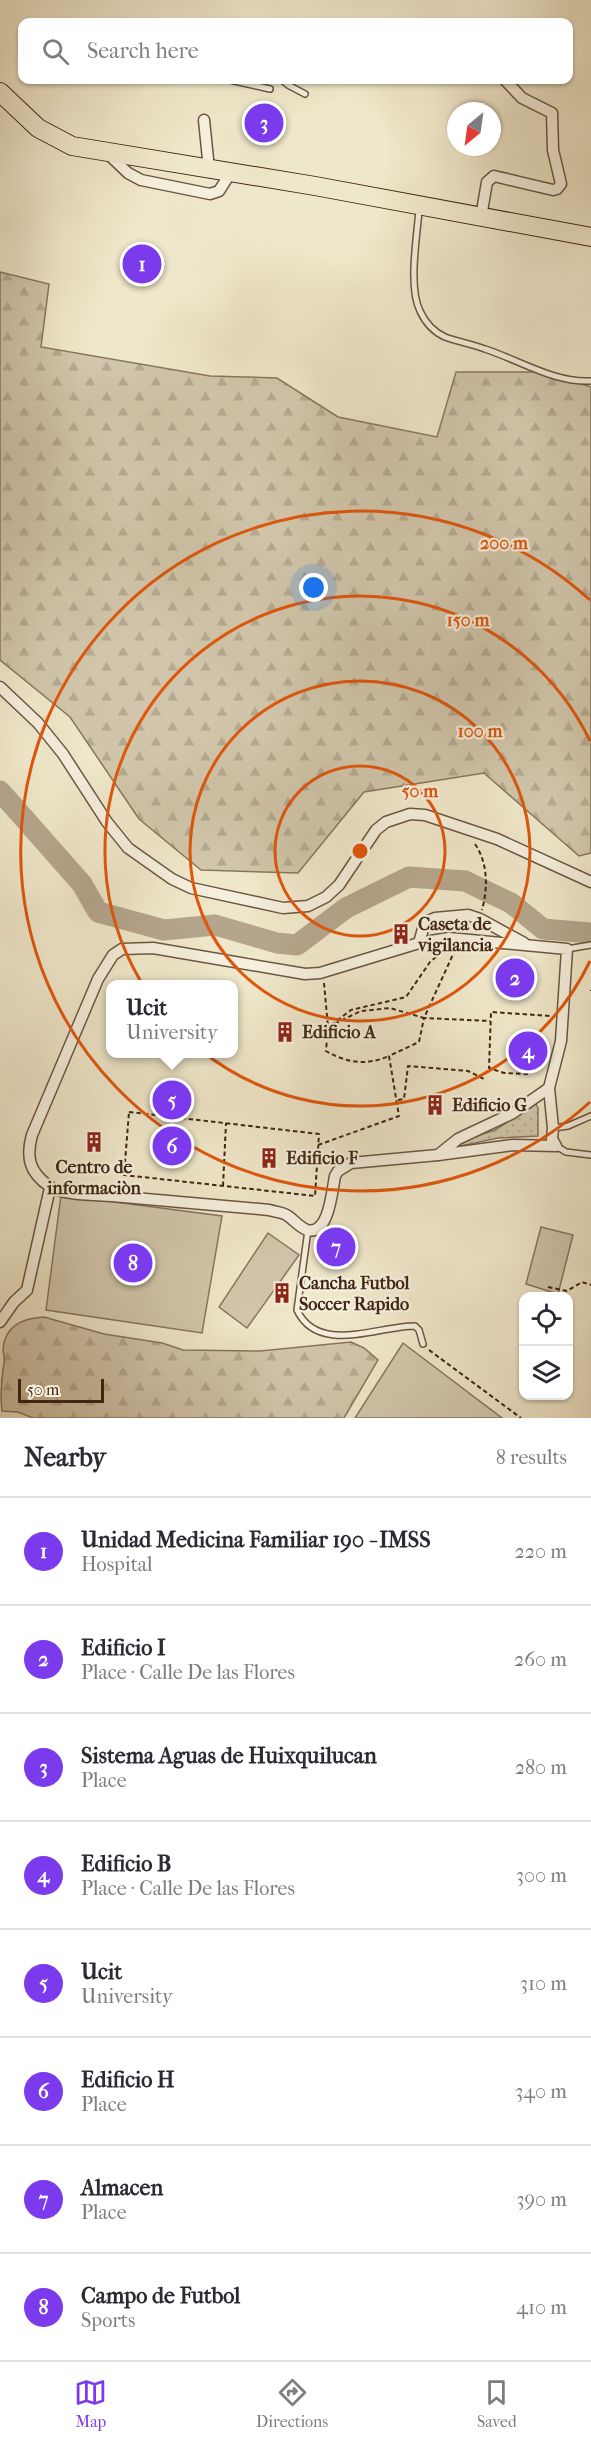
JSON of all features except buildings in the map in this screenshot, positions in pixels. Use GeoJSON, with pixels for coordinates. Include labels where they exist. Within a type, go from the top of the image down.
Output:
{"type":"FeatureCollection","features":[{"type":"Feature","properties":{"kind":"main road"},"geometry":{"type":"LineString","coordinates":[[0,92],[21,114],[53,137],[72,146],[231,172],[591,237]]}},
{"type":"Feature","properties":{"kind":"street"},"geometry":{"type":"LineString","coordinates":[[481,217],[487,182],[495,177],[553,190],[561,184],[553,150],[552,113],[522,98],[509,84]]}},
{"type":"Feature","properties":{"kind":"street"},"geometry":{"type":"LineString","coordinates":[[204,120],[209,169]]}},
{"type":"Feature","properties":{"kind":"street"},"geometry":{"type":"LineString","coordinates":[[106,152],[128,174],[141,180],[210,194],[219,191],[231,172]]}},
{"type":"Feature","properties":{"kind":"street"},"geometry":{"type":"LineString","coordinates":[[0,687],[38,723],[57,746],[107,822],[128,848],[163,873],[191,888],[283,908],[309,906],[326,897],[339,885],[376,830],[386,822],[410,814],[425,815],[497,838],[591,882]]}},
{"type":"Feature","properties":{"kind":"street"},"geometry":{"type":"LineString","coordinates":[[419,943],[424,926],[428,921],[435,918],[468,915],[532,947]]}},
{"type":"Feature","properties":{"kind":"street"},"geometry":{"type":"LineString","coordinates":[[463,938],[567,949],[561,1041],[549,1088],[552,1139],[556,1146],[513,1145],[346,1165],[334,1176],[327,1215],[322,1226],[316,1230],[308,1230],[286,1215],[269,1210],[97,1195],[50,1188],[31,1169],[28,1160],[28,1148],[99,978],[113,955],[122,949],[153,948],[296,974],[320,973],[419,943],[463,938]]}},
{"type":"Feature","properties":{"kind":"street"},"geometry":{"type":"LineString","coordinates":[[438,1155],[458,1139],[513,1113],[549,1088]]}},
{"type":"Feature","properties":{"kind":"street"},"geometry":{"type":"LineString","coordinates":[[0,1322],[14,1302],[27,1290],[50,1188]]}},
{"type":"Feature","properties":{"kind":"lane"},"geometry":{"type":"LineString","coordinates":[[248,84],[270,89]]}},
{"type":"Feature","properties":{"kind":"lane"},"geometry":{"type":"LineString","coordinates":[[287,84],[305,94]]}},
{"type":"Feature","properties":{"kind":"lane"},"geometry":{"type":"LineString","coordinates":[[419,205],[414,289],[419,309],[429,325],[444,337],[485,348],[554,376],[581,382],[591,381]]}},
{"type":"Feature","properties":{"kind":"lane"},"geometry":{"type":"LineString","coordinates":[[567,949],[591,945]]}},
{"type":"Feature","properties":{"kind":"lane"},"geometry":{"type":"LineString","coordinates":[[553,1128],[568,1126],[591,1116]]}},
{"type":"Feature","properties":{"kind":"lane"},"geometry":{"type":"LineString","coordinates":[[556,1146],[567,1152],[591,1155]]}},
{"type":"Feature","properties":{"kind":"lane"},"geometry":{"type":"LineString","coordinates":[[308,1230],[297,1310],[302,1322],[312,1329],[339,1336],[415,1326],[419,1330],[423,1344]]}},
{"type":"Feature","properties":{"kind":"path"},"geometry":{"type":"LineString","coordinates":[[465,829],[482,853],[485,871],[484,902]]}},
{"type":"Feature","properties":{"kind":"path"},"geometry":{"type":"LineString","coordinates":[[320,973],[324,984],[328,1027],[326,1051],[341,1059],[373,1063],[418,1042],[424,1018],[456,948],[463,938]]}},
{"type":"Feature","properties":{"kind":"path"},"geometry":{"type":"LineString","coordinates":[[328,1027],[351,1010],[406,997],[430,962],[463,938]]}},
{"type":"Feature","properties":{"kind":"path"},"geometry":{"type":"LineString","coordinates":[[328,1027],[362,1011],[390,1008],[424,1018],[490,1021]]}},
{"type":"Feature","properties":{"kind":"path"},"geometry":{"type":"LineString","coordinates":[[528,1074],[504,1073],[489,1068],[492,1012],[555,1016]]}},
{"type":"Feature","properties":{"kind":"path"},"geometry":{"type":"LineString","coordinates":[[318,1145],[399,1116],[389,1056]]}},
{"type":"Feature","properties":{"kind":"path"},"geometry":{"type":"LineString","coordinates":[[397,1100],[404,1099],[408,1066],[468,1071],[486,1080]]}},
{"type":"Feature","properties":{"kind":"path"},"geometry":{"type":"LineString","coordinates":[[129,1112],[226,1123],[319,1134],[315,1196],[124,1174],[129,1112]]}},
{"type":"Feature","properties":{"kind":"path"},"geometry":{"type":"LineString","coordinates":[[223,1186],[226,1123]]}},
{"type":"Feature","properties":{"kind":"path"},"geometry":{"type":"LineString","coordinates":[[548,1287],[567,1291],[582,1282],[591,1285]]}},
{"type":"Feature","properties":{"kind":"path"},"geometry":{"type":"LineString","coordinates":[[423,1344],[521,1418]]}},
{"type":"Feature","properties":{"kind":"green space"},"geometry":{"type":"Polygon","coordinates":[[[0,272],[49,284],[41,347],[210,376],[277,378],[338,417],[437,437],[456,372],[543,372],[591,387],[591,853],[579,856],[484,773],[364,792],[298,873],[201,870],[139,819],[70,717],[0,660],[0,272]]]}},
{"type":"Feature","properties":{"kind":"green space"},"geometry":{"type":"Polygon","coordinates":[[[536,1104],[538,1136],[498,1138],[451,1148],[459,1142],[495,1130],[536,1104]]]}},
{"type":"Feature","properties":{"kind":"green space"},"geometry":{"type":"Polygon","coordinates":[[[61,1195],[222,1216],[202,1333],[46,1310],[61,1195]]]}},
{"type":"Feature","properties":{"kind":"green space"},"geometry":{"type":"Polygon","coordinates":[[[541,1227],[573,1235],[559,1292],[526,1284],[541,1227]]]}},
{"type":"Feature","properties":{"kind":"green space"},"geometry":{"type":"Polygon","coordinates":[[[268,1233],[299,1255],[247,1328],[219,1307],[268,1233]]]}},
{"type":"Feature","properties":{"kind":"green space"},"geometry":{"type":"Polygon","coordinates":[[[44,1317],[104,1334],[162,1343],[183,1350],[260,1351],[351,1342],[364,1348],[378,1360],[344,1418],[33,1418],[18,1412],[2,1411],[3,1349],[7,1334],[23,1321],[44,1317]]]}},
{"type":"Feature","properties":{"kind":"green space"},"geometry":{"type":"Polygon","coordinates":[[[403,1343],[502,1418],[355,1418],[403,1343]]]}},
{"type":"Feature","properties":{"kind":"waterway"},"geometry":{"type":"LineString","coordinates":[[0,791],[82,884],[98,912],[164,930],[215,925],[277,943],[297,945],[346,908],[409,877],[465,881],[511,903],[543,929],[591,933]]}},
{"type":"Feature","properties":{"kind":"place","name":"Sistema Aguas de Huixquilucan"},"geometry":{"type":"Point","coordinates":[264,123]}},
{"type":"Feature","properties":{"kind":"place","name":"Unidad Medicina Familiar 190 - IMSS"},"geometry":{"type":"Point","coordinates":[142,264]}},
{"type":"Feature","properties":{"kind":"place","name":"Caseta de vigilancia"},"geometry":{"type":"Point","coordinates":[401,934]}},
{"type":"Feature","properties":{"kind":"place","name":"Edificio I"},"geometry":{"type":"Point","coordinates":[515,978]}},
{"type":"Feature","properties":{"kind":"place","name":"Edificio A"},"geometry":{"type":"Point","coordinates":[285,1032]}},
{"type":"Feature","properties":{"kind":"place","name":"Edificio B"},"geometry":{"type":"Point","coordinates":[528,1051]}},
{"type":"Feature","properties":{"kind":"place","name":"Ucit"},"geometry":{"type":"Point","coordinates":[172,1100]}},
{"type":"Feature","properties":{"kind":"place","name":"Edificio G"},"geometry":{"type":"Point","coordinates":[435,1105]}},
{"type":"Feature","properties":{"kind":"place","name":"Centro de informaciòn"},"geometry":{"type":"Point","coordinates":[94,1142]}},
{"type":"Feature","properties":{"kind":"place","name":"Edificio H"},"geometry":{"type":"Point","coordinates":[172,1146]}},
{"type":"Feature","properties":{"kind":"place","name":"Edificio F"},"geometry":{"type":"Point","coordinates":[269,1158]}},
{"type":"Feature","properties":{"kind":"place","name":"Almacen"},"geometry":{"type":"Point","coordinates":[336,1247]}},
{"type":"Feature","properties":{"kind":"place","name":"Campo de Futbol"},"geometry":{"type":"Point","coordinates":[133,1263]}},
{"type":"Feature","properties":{"kind":"place","name":"Cancha Futbol Soccer Rapido"},"geometry":{"type":"Point","coordinates":[282,1293]}}]}
